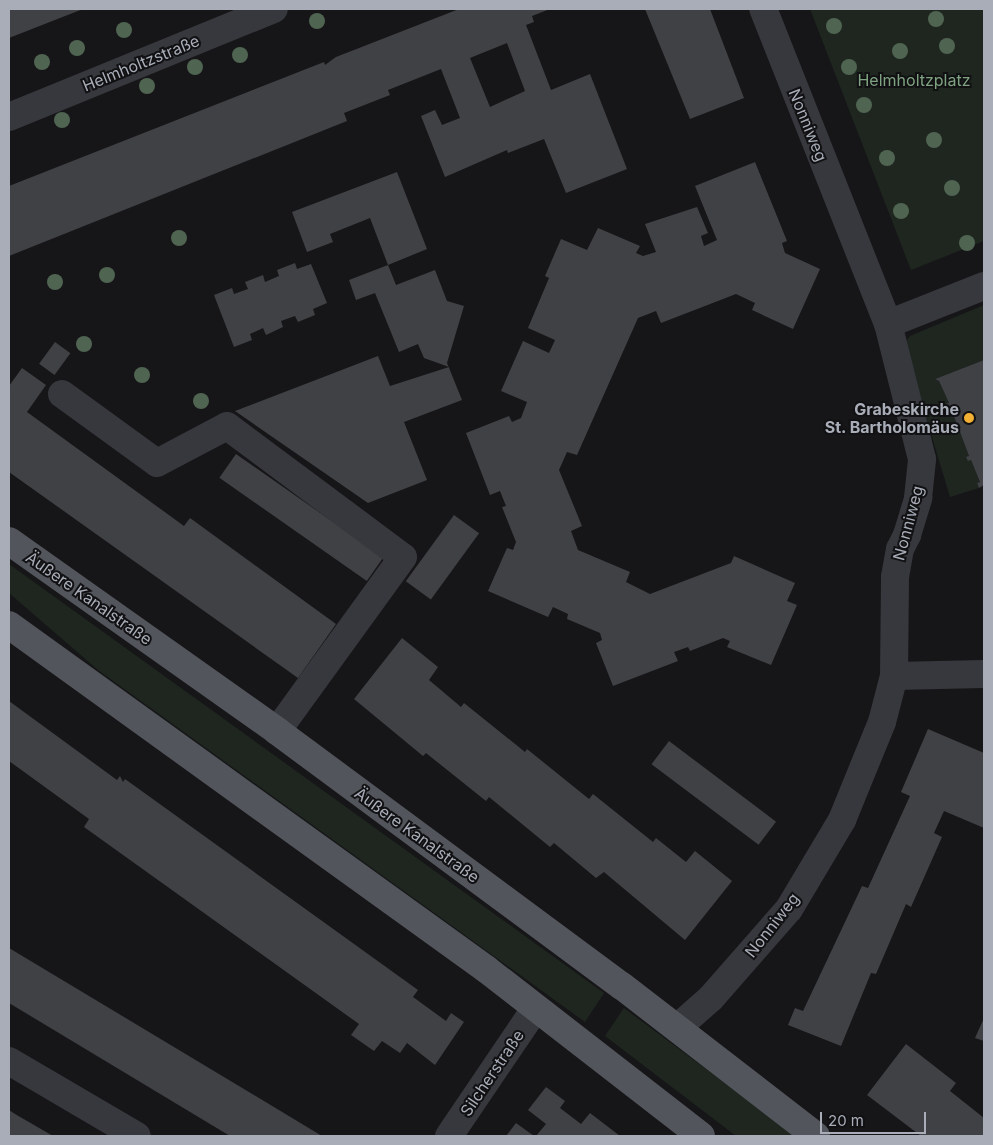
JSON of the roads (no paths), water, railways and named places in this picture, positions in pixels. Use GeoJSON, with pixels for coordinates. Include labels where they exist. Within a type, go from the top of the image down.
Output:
{"type":"FeatureCollection","features":[{"type":"Feature","properties":{"kind":"main road","name":"Äußere Kanalstraße"},"geometry":{"type":"LineString","coordinates":[[10,542],[277,731],[677,1028],[816,1136]]}},
{"type":"Feature","properties":{"kind":"main road"},"geometry":{"type":"LineString","coordinates":[[9,625],[486,969],[535,1009],[702,1136]]}},
{"type":"Feature","properties":{"kind":"street","name":"Helmholtzstraße"},"geometry":{"type":"LineString","coordinates":[[9,117],[274,9]]}},
{"type":"Feature","properties":{"kind":"street","name":"Nonniweg"},"geometry":{"type":"LineString","coordinates":[[677,1028],[711,998],[789,909],[842,820],[882,722],[894,676],[895,577],[900,549],[907,535],[918,498],[922,459],[888,324],[763,9]]}},
{"type":"Feature","properties":{"kind":"street"},"geometry":{"type":"LineString","coordinates":[[888,324],[984,286]]}},
{"type":"Feature","properties":{"kind":"street"},"geometry":{"type":"LineString","coordinates":[[62,394],[157,463],[227,426],[403,557],[277,731]]}},
{"type":"Feature","properties":{"kind":"street"},"geometry":{"type":"LineString","coordinates":[[894,676],[984,674]]}},
{"type":"Feature","properties":{"kind":"street","name":"Silcherstraße"},"geometry":{"type":"LineString","coordinates":[[449,1136],[535,1009]]}},
{"type":"Feature","properties":{"kind":"street"},"geometry":{"type":"LineString","coordinates":[[9,1061],[136,1136]]}},
{"type":"Feature","properties":{"kind":"place","name":"Grabeskirche St. Bartholomäus"},"geometry":{"type":"Point","coordinates":[969,418]}},
{"type":"Feature","properties":{"kind":"park label","name":"Helmholtzplatz"},"geometry":{"type":"Point","coordinates":[914,80]}}]}
